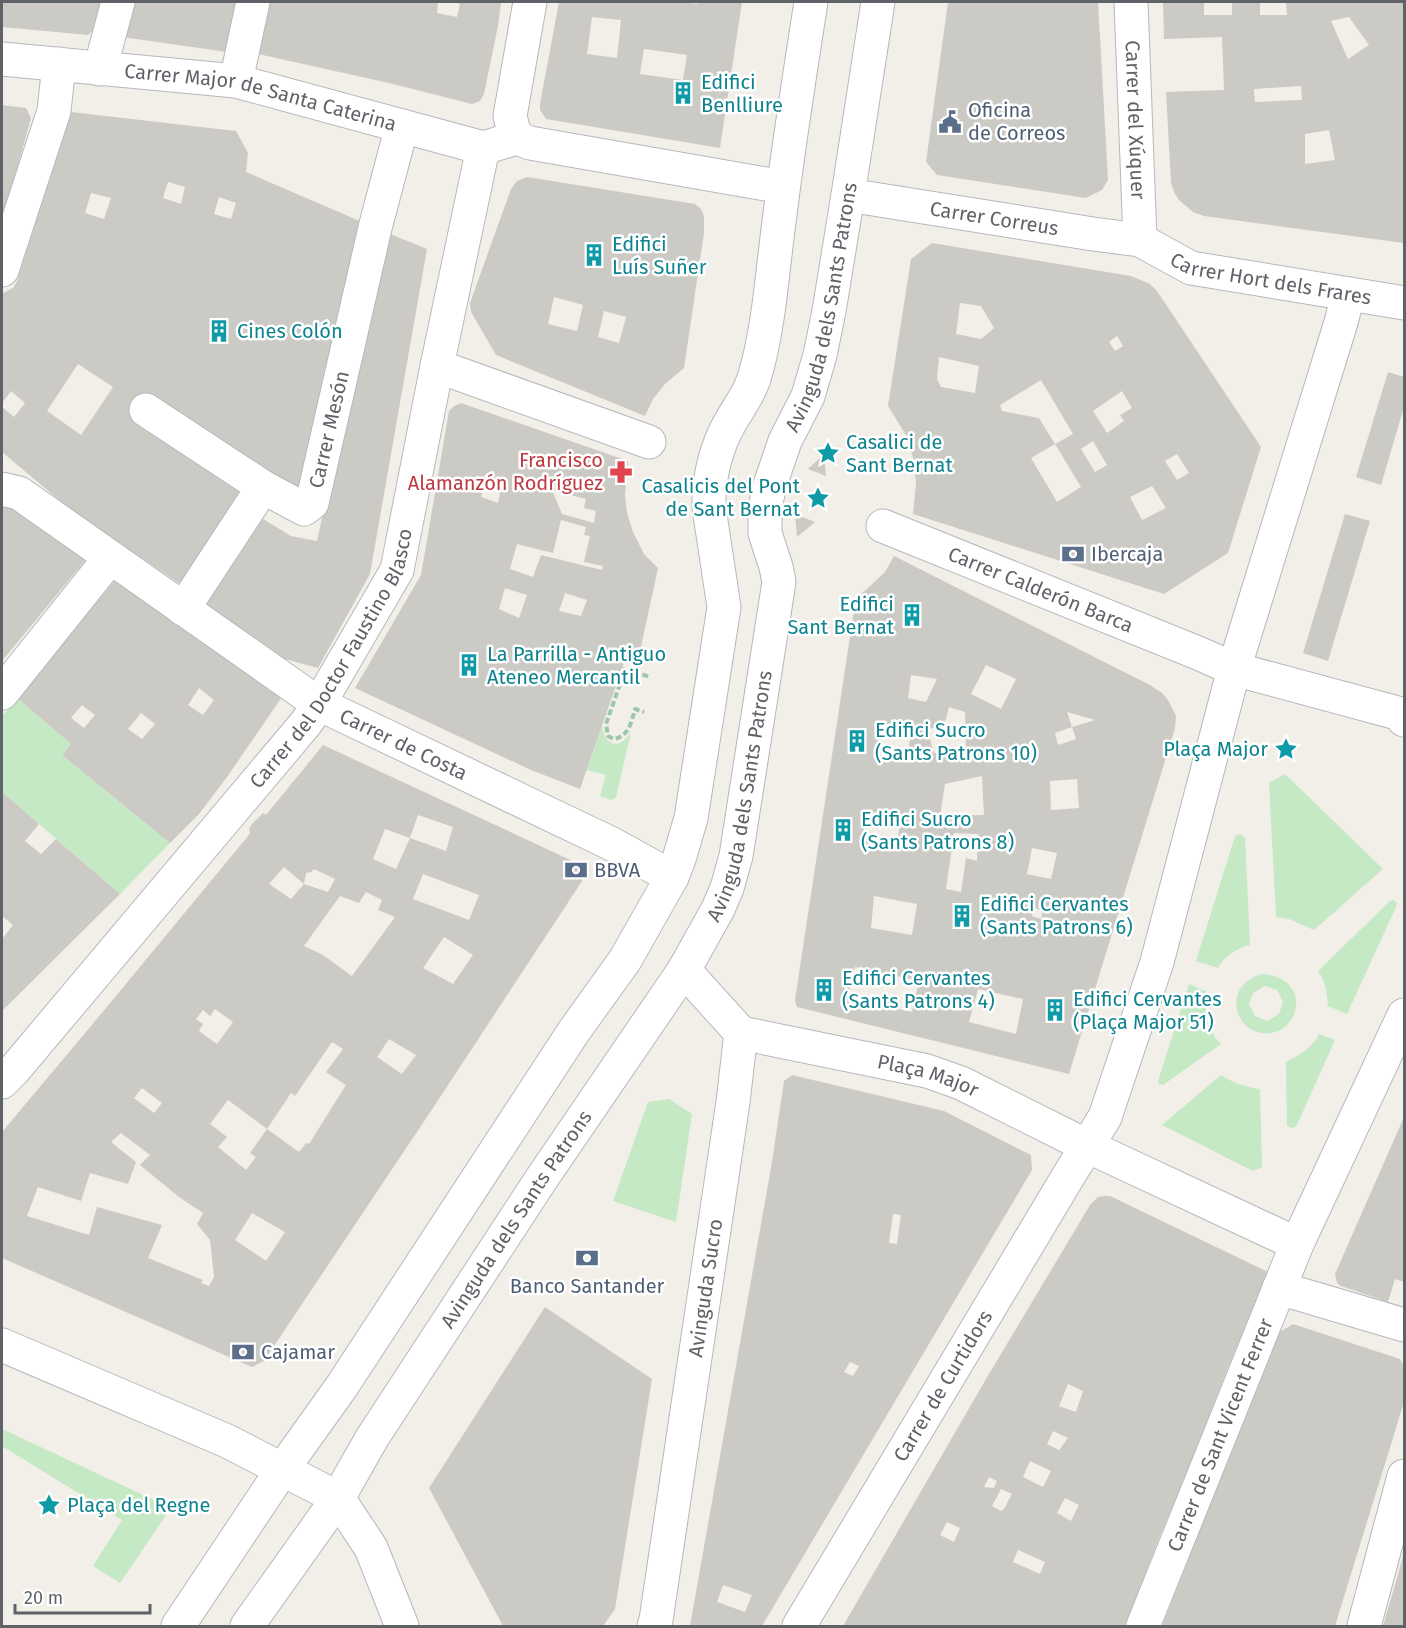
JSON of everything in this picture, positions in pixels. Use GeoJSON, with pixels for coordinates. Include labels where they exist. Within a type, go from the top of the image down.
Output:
{"type":"FeatureCollection","features":[{"type":"Feature","properties":{"kind":"street"},"geometry":{"type":"LineString","coordinates":[[100,69],[118,2]]}},
{"type":"Feature","properties":{"kind":"street"},"geometry":{"type":"LineString","coordinates":[[236,81],[253,2]]}},
{"type":"Feature","properties":{"kind":"street"},"geometry":{"type":"LineString","coordinates":[[517,138],[510,116],[530,2]]}},
{"type":"Feature","properties":{"kind":"street","name":"Avinguda dels Sants Patrons"},"geometry":{"type":"LineString","coordinates":[[178,1626],[282,1470],[342,1386],[574,1031],[625,960],[672,877],[691,818],[724,607],[708,492],[717,452],[730,422],[747,396],[757,370],[811,2]]}},
{"type":"Feature","properties":{"kind":"street","name":"Avinguda dels Sants Patrons"},"geometry":{"type":"LineString","coordinates":[[247,1626],[338,1498],[372,1438],[542,1178],[684,970],[727,888],[736,856],[779,582],[765,533],[765,507],[785,441],[808,396],[820,355],[878,2]]}},
{"type":"Feature","properties":{"kind":"street","name":"Carrer del Xúquer"},"geometry":{"type":"LineString","coordinates":[[1131,2],[1140,240]]}},
{"type":"Feature","properties":{"kind":"street","name":"Carrer Major de Santa Caterina"},"geometry":{"type":"LineString","coordinates":[[2,59],[236,81],[483,148]]}},
{"type":"Feature","properties":{"kind":"street"},"geometry":{"type":"LineString","coordinates":[[2,270],[54,111],[58,64]]}},
{"type":"Feature","properties":{"kind":"street","name":"Carrer Mesón"},"geometry":{"type":"LineString","coordinates":[[146,410],[263,487],[304,509],[312,503],[375,228],[402,126]]}},
{"type":"Feature","properties":{"kind":"street"},"geometry":{"type":"LineString","coordinates":[[483,148],[517,138],[530,143],[783,187]]}},
{"type":"Feature","properties":{"kind":"street","name":"Carrer del Doctor Faustino Blasco"},"geometry":{"type":"LineString","coordinates":[[6,1071],[306,723],[397,570],[483,148]]}},
{"type":"Feature","properties":{"kind":"street","name":"Carrer Correus"},"geometry":{"type":"LineString","coordinates":[[848,195],[1140,240]]}},
{"type":"Feature","properties":{"kind":"street","name":"Carrer Hort dels Frares"},"geometry":{"type":"LineString","coordinates":[[1140,240],[1191,268],[1404,303]]}},
{"type":"Feature","properties":{"kind":"street","name":"Carrer de Curtidors"},"geometry":{"type":"LineString","coordinates":[[799,1626],[1105,1117],[1157,962],[1234,669],[1348,294]]}},
{"type":"Feature","properties":{"kind":"street"},"geometry":{"type":"LineString","coordinates":[[437,366],[649,442]]}},
{"type":"Feature","properties":{"kind":"street"},"geometry":{"type":"LineString","coordinates":[[183,609],[263,487]]}},
{"type":"Feature","properties":{"kind":"street","name":"Carrer de Costa"},"geometry":{"type":"LineString","coordinates":[[2,489],[19,493],[319,704],[601,839],[672,877]]}},
{"type":"Feature","properties":{"kind":"street","name":"Carrer Calderón Barca"},"geometry":{"type":"LineString","coordinates":[[883,526],[1234,669],[1401,714],[1404,720]]}},
{"type":"Feature","properties":{"kind":"street"},"geometry":{"type":"LineString","coordinates":[[2,693],[110,558]]}},
{"type":"Feature","properties":{"kind":"street"},"geometry":{"type":"LineString","coordinates":[[684,970],[741,1033]]}},
{"type":"Feature","properties":{"kind":"street"},"geometry":{"type":"LineString","coordinates":[[1297,1244],[1404,1015]]}},
{"type":"Feature","properties":{"kind":"street","name":"Plaça Major"},"geometry":{"type":"LineString","coordinates":[[741,1033],[927,1071],[961,1083],[1087,1146],[1297,1244]]}},
{"type":"Feature","properties":{"kind":"street","name":"Avinguda Sucro"},"geometry":{"type":"LineString","coordinates":[[654,1626],[730,1126],[741,1033]]}},
{"type":"Feature","properties":{"kind":"street","name":"Carrer de Sant Vicent Ferrer"},"geometry":{"type":"LineString","coordinates":[[1143,1626],[1297,1244]]}},
{"type":"Feature","properties":{"kind":"street"},"geometry":{"type":"LineString","coordinates":[[1279,1288],[1404,1325]]}},
{"type":"Feature","properties":{"kind":"street"},"geometry":{"type":"LineString","coordinates":[[2,1345],[227,1442],[338,1498],[371,1548],[402,1626]]}},
{"type":"Feature","properties":{"kind":"street"},"geometry":{"type":"LineString","coordinates":[[1364,1626],[1404,1476]]}},
{"type":"Feature","properties":{"kind":"path"},"geometry":{"type":"LineString","coordinates":[[644,712],[635,709],[628,730],[620,738],[614,739],[608,736],[606,724],[624,669],[651,677]]}},
{"type":"Feature","properties":{"kind":"green space"},"geometry":{"type":"Polygon","coordinates":[[[17,698],[71,744],[62,755],[170,843],[120,894],[2,792],[2,716],[17,698]]]}},
{"type":"Feature","properties":{"kind":"green space"},"geometry":{"type":"Polygon","coordinates":[[[602,726],[606,738],[613,744],[622,742],[631,732],[616,797],[611,800],[600,796],[606,775],[587,770],[602,726]]]}},
{"type":"Feature","properties":{"kind":"green space"},"geometry":{"type":"Polygon","coordinates":[[[1285,774],[1383,869],[1314,930],[1289,919],[1276,917],[1269,783],[1285,774]]]}},
{"type":"Feature","properties":{"kind":"green space"},"geometry":{"type":"Polygon","coordinates":[[[1240,834],[1245,838],[1250,945],[1231,953],[1218,968],[1196,961],[1235,836],[1240,834]]]}},
{"type":"Feature","properties":{"kind":"green space"},"geometry":{"type":"Polygon","coordinates":[[[1394,900],[1397,903],[1396,907],[1347,1014],[1328,1006],[1327,992],[1318,971],[1390,901],[1394,900]]]}},
{"type":"Feature","properties":{"kind":"green space"},"geometry":{"type":"Polygon","coordinates":[[[1261,974],[1278,977],[1290,986],[1294,992],[1296,1008],[1286,1026],[1266,1033],[1254,1031],[1245,1024],[1239,1015],[1236,1003],[1239,992],[1247,982],[1261,974]],[[1265,986],[1253,993],[1249,1004],[1255,1016],[1267,1021],[1279,1014],[1283,1002],[1277,990],[1265,986]]]}},
{"type":"Feature","properties":{"kind":"green space"},"geometry":{"type":"Polygon","coordinates":[[[1189,984],[1207,992],[1205,1006],[1207,1020],[1221,1044],[1163,1085],[1159,1084],[1158,1081],[1189,984]]]}},
{"type":"Feature","properties":{"kind":"green space"},"geometry":{"type":"Polygon","coordinates":[[[1319,1034],[1335,1040],[1296,1127],[1292,1128],[1287,1126],[1286,1062],[1301,1054],[1319,1034]]]}},
{"type":"Feature","properties":{"kind":"green space"},"geometry":{"type":"Polygon","coordinates":[[[1221,1075],[1239,1084],[1260,1089],[1262,1167],[1253,1171],[1162,1125],[1221,1075]]]}},
{"type":"Feature","properties":{"kind":"green space"},"geometry":{"type":"Polygon","coordinates":[[[669,1099],[692,1114],[676,1222],[613,1201],[648,1102],[669,1099]]]}},
{"type":"Feature","properties":{"kind":"green space"},"geometry":{"type":"Polygon","coordinates":[[[2,1429],[171,1508],[120,1583],[93,1566],[122,1520],[2,1446],[2,1429]]]}},
{"type":"Feature","properties":{"kind":"building"},"geometry":{"type":"Polygon","coordinates":[[[2,2],[104,2],[95,29],[88,35],[2,27],[2,2]]]}},
{"type":"Feature","properties":{"kind":"building"},"geometry":{"type":"Polygon","coordinates":[[[129,2],[236,2],[227,52],[122,37],[129,2]]]}},
{"type":"Feature","properties":{"kind":"building"},"geometry":{"type":"Polygon","coordinates":[[[268,2],[438,2],[437,13],[457,17],[460,4],[455,2],[501,2],[484,94],[480,101],[472,104],[258,54],[268,2]]]}},
{"type":"Feature","properties":{"kind":"building"},"geometry":{"type":"Polygon","coordinates":[[[559,2],[697,4],[697,2],[742,2],[720,148],[546,119],[540,110],[559,2]],[[592,17],[587,54],[617,58],[621,20],[592,17]],[[644,49],[640,74],[683,80],[687,55],[644,49]]]}},
{"type":"Feature","properties":{"kind":"building"},"geometry":{"type":"Polygon","coordinates":[[[948,2],[1098,2],[1108,180],[1102,190],[1086,198],[937,175],[926,162],[948,2]]]}},
{"type":"Feature","properties":{"kind":"building"},"geometry":{"type":"Polygon","coordinates":[[[1163,2],[1204,2],[1204,15],[1232,15],[1232,2],[1260,2],[1260,15],[1287,15],[1286,2],[1404,2],[1404,243],[1204,216],[1193,212],[1179,200],[1171,183],[1166,92],[1224,90],[1222,37],[1164,39],[1163,2]],[[1349,17],[1331,21],[1348,59],[1369,45],[1349,17]],[[1301,86],[1254,89],[1255,102],[1302,100],[1301,86]],[[1329,130],[1305,134],[1305,164],[1335,160],[1329,130]]]}},
{"type":"Feature","properties":{"kind":"building"},"geometry":{"type":"Polygon","coordinates":[[[2,105],[26,108],[31,118],[2,224],[2,105]]]}},
{"type":"Feature","properties":{"kind":"building"},"geometry":{"type":"Polygon","coordinates":[[[71,112],[236,131],[248,153],[246,172],[369,225],[302,485],[293,488],[251,491],[186,588],[71,510],[2,452],[2,407],[14,417],[25,403],[11,391],[2,403],[2,294],[14,287],[71,112]],[[168,182],[163,198],[181,204],[185,187],[168,182]],[[91,193],[85,213],[104,219],[111,198],[91,193]],[[219,197],[214,214],[231,219],[236,203],[219,197]],[[78,364],[47,411],[81,435],[113,387],[78,364]]]}},
{"type":"Feature","properties":{"kind":"building","name":"Edifici Luís Suñer"},"geometry":{"type":"Polygon","coordinates":[[[527,177],[695,204],[701,209],[704,216],[704,233],[684,368],[665,384],[653,399],[645,416],[496,355],[471,312],[470,303],[511,189],[517,181],[527,177]],[[554,297],[548,324],[577,331],[583,305],[554,297]],[[604,311],[598,337],[619,343],[626,317],[604,311]]]}},
{"type":"Feature","properties":{"kind":"building"},"geometry":{"type":"Polygon","coordinates":[[[385,232],[427,249],[370,574],[318,668],[277,657],[195,601],[255,514],[291,536],[317,541],[385,232]]]}},
{"type":"Feature","properties":{"kind":"building"},"geometry":{"type":"Polygon","coordinates":[[[932,243],[1131,276],[1150,284],[1157,291],[1261,447],[1228,553],[1164,594],[913,514],[916,483],[913,458],[906,435],[888,406],[911,259],[932,243]],[[960,303],[956,334],[981,339],[994,328],[981,306],[960,303]],[[1117,336],[1109,342],[1115,351],[1123,346],[1117,336]],[[939,357],[937,379],[941,387],[975,393],[979,366],[939,357]],[[1041,380],[1000,405],[1002,411],[1039,418],[1055,444],[1073,434],[1041,380]],[[1122,391],[1093,411],[1107,433],[1124,421],[1120,415],[1132,408],[1122,391]],[[1093,441],[1081,449],[1095,472],[1107,465],[1093,441]],[[1055,444],[1031,458],[1057,502],[1081,487],[1055,444]],[[1177,454],[1165,461],[1177,480],[1189,473],[1177,454]],[[1152,486],[1130,497],[1142,520],[1166,508],[1152,486]]]}},
{"type":"Feature","properties":{"kind":"building"},"geometry":{"type":"Polygon","coordinates":[[[1388,372],[1404,377],[1404,407],[1381,485],[1356,477],[1388,372]]]}},
{"type":"Feature","properties":{"kind":"building"},"geometry":{"type":"Polygon","coordinates":[[[461,403],[628,461],[625,495],[627,513],[644,554],[658,568],[639,656],[627,654],[580,789],[531,770],[355,688],[421,575],[449,411],[461,403]],[[485,480],[481,497],[498,503],[500,494],[498,484],[485,480]],[[552,490],[562,514],[594,523],[596,511],[584,508],[586,499],[552,490]],[[561,520],[553,553],[517,544],[510,569],[533,577],[541,555],[602,570],[603,566],[584,562],[590,536],[584,535],[586,527],[561,520]],[[505,588],[499,609],[519,618],[527,595],[505,588]],[[565,593],[559,611],[581,616],[587,600],[565,593]]]}},
{"type":"Feature","properties":{"kind":"building"},"geometry":{"type":"Polygon","coordinates":[[[824,454],[826,476],[808,469],[824,454]]]}},
{"type":"Feature","properties":{"kind":"building"},"geometry":{"type":"Polygon","coordinates":[[[2,506],[21,511],[88,557],[2,661],[2,506]]]}},
{"type":"Feature","properties":{"kind":"building"},"geometry":{"type":"Polygon","coordinates":[[[795,514],[815,522],[797,537],[795,514]]]}},
{"type":"Feature","properties":{"kind":"building"},"geometry":{"type":"Polygon","coordinates":[[[1345,514],[1370,521],[1328,661],[1303,653],[1345,514]]]}},
{"type":"Feature","properties":{"kind":"building"},"geometry":{"type":"Polygon","coordinates":[[[894,556],[1150,685],[1168,700],[1176,716],[1175,728],[1069,1074],[797,1007],[795,1000],[856,597],[885,572],[894,556]],[[986,665],[971,694],[1001,709],[1016,679],[986,665]],[[911,675],[908,698],[926,702],[937,679],[911,675]],[[949,707],[944,726],[927,729],[934,753],[966,750],[965,712],[949,707]],[[1067,712],[1072,727],[1095,720],[1067,712]],[[883,724],[878,755],[906,760],[912,730],[883,724]],[[1072,727],[1055,733],[1058,745],[1076,739],[1072,727]],[[982,776],[945,784],[940,816],[984,815],[982,776]],[[1077,779],[1050,781],[1051,810],[1079,808],[1077,779]],[[869,812],[865,840],[897,845],[901,816],[869,812]],[[954,833],[946,889],[961,892],[966,858],[977,861],[978,834],[954,833]],[[1032,848],[1027,874],[1051,879],[1057,853],[1032,848]],[[874,896],[871,928],[912,935],[917,904],[874,896]],[[1034,908],[1032,916],[1041,919],[1043,910],[1034,908]],[[855,967],[848,998],[912,1012],[919,981],[855,967]],[[978,989],[969,1022],[1016,1034],[1023,999],[978,989]]]}},
{"type":"Feature","properties":{"kind":"building"},"geometry":{"type":"Polygon","coordinates":[[[117,578],[284,694],[199,814],[170,843],[62,755],[71,744],[17,698],[117,578]],[[199,688],[188,705],[203,715],[214,700],[199,688]],[[82,705],[71,718],[84,728],[95,715],[82,705]],[[141,713],[128,729],[142,739],[155,724],[141,713]]]}},
{"type":"Feature","properties":{"kind":"building"},"geometry":{"type":"Polygon","coordinates":[[[323,745],[590,869],[264,1361],[252,1367],[2,1258],[2,1132],[248,836],[252,824],[263,813],[266,815],[323,745]],[[418,815],[410,838],[446,851],[453,827],[418,815]],[[385,829],[373,859],[396,869],[410,838],[385,829]],[[284,867],[269,884],[291,899],[304,884],[284,867]],[[314,869],[306,873],[304,884],[328,892],[335,879],[314,869]],[[423,874],[413,899],[469,920],[479,895],[423,874]],[[366,892],[359,903],[340,896],[304,946],[323,955],[352,976],[395,917],[378,910],[382,900],[366,892]],[[444,937],[423,968],[453,984],[473,955],[444,937]],[[215,1009],[210,1016],[203,1010],[196,1019],[203,1024],[199,1031],[217,1044],[233,1022],[215,1009]],[[389,1039],[377,1057],[402,1074],[416,1055],[389,1039]],[[332,1042],[295,1096],[291,1093],[267,1129],[299,1152],[306,1143],[309,1144],[346,1085],[326,1072],[343,1049],[332,1042]],[[142,1088],[134,1098],[154,1113],[162,1103],[142,1088]],[[228,1100],[210,1124],[227,1137],[218,1147],[246,1170],[256,1157],[250,1153],[267,1129],[228,1100]],[[121,1133],[111,1142],[136,1162],[128,1184],[90,1173],[81,1201],[38,1187],[27,1216],[89,1235],[97,1207],[162,1225],[148,1258],[203,1280],[201,1283],[209,1286],[214,1277],[210,1240],[197,1224],[203,1213],[179,1197],[140,1165],[150,1155],[121,1133]],[[252,1213],[235,1240],[266,1261],[285,1232],[252,1213]]]}},
{"type":"Feature","properties":{"kind":"building"},"geometry":{"type":"Polygon","coordinates":[[[2,792],[39,824],[25,841],[41,854],[56,839],[120,894],[2,1011],[2,939],[13,925],[2,916],[2,792]]]}},
{"type":"Feature","properties":{"kind":"building"},"geometry":{"type":"Polygon","coordinates":[[[792,1075],[944,1111],[1031,1155],[1032,1170],[762,1626],[690,1626],[772,1162],[784,1081],[792,1075]],[[893,1214],[889,1243],[897,1244],[901,1215],[893,1214]],[[850,1362],[844,1372],[853,1376],[859,1366],[850,1362]],[[723,1585],[717,1602],[745,1612],[752,1595],[723,1585]]]}},
{"type":"Feature","properties":{"kind":"building"},"geometry":{"type":"Polygon","coordinates":[[[1404,1117],[1404,1282],[1395,1279],[1388,1302],[1341,1286],[1337,1283],[1335,1274],[1404,1117]]]}},
{"type":"Feature","properties":{"kind":"building"},"geometry":{"type":"Polygon","coordinates":[[[1110,1196],[1268,1272],[1125,1626],[843,1626],[986,1379],[1090,1205],[1098,1197],[1110,1196]],[[1068,1384],[1059,1406],[1076,1412],[1083,1391],[1068,1384]],[[1053,1431],[1047,1444],[1059,1450],[1068,1438],[1053,1431]],[[1030,1461],[1023,1477],[1043,1487],[1051,1471],[1030,1461]],[[989,1477],[984,1487],[994,1488],[997,1481],[989,1477]],[[1001,1489],[992,1506],[1001,1511],[1012,1494],[1001,1489]],[[1065,1498],[1057,1513],[1071,1521],[1079,1505],[1065,1498]],[[947,1522],[940,1535],[954,1542],[960,1528],[947,1522]],[[1018,1550],[1013,1562],[1040,1574],[1045,1562],[1018,1550]]]}},
{"type":"Feature","properties":{"kind":"building"},"geometry":{"type":"Polygon","coordinates":[[[545,1307],[652,1379],[615,1609],[603,1626],[503,1626],[429,1488],[545,1307]]]}},
{"type":"Feature","properties":{"kind":"building"},"geometry":{"type":"Polygon","coordinates":[[[1293,1324],[1400,1359],[1404,1367],[1404,1402],[1335,1626],[1162,1626],[1278,1333],[1293,1324]]]}},
{"type":"Feature","properties":{"kind":"building"},"geometry":{"type":"Polygon","coordinates":[[[1404,1552],[1404,1626],[1383,1626],[1397,1578],[1404,1552]]]}},
{"type":"Feature","properties":{"kind":"place","name":"Edifici Benlliure"},"geometry":{"type":"Point","coordinates":[683,93]}},
{"type":"Feature","properties":{"kind":"place","name":"Oficina de Correos"},"geometry":{"type":"Point","coordinates":[950,122]}},
{"type":"Feature","properties":{"kind":"place","name":"Edifici Luís Suñer"},"geometry":{"type":"Point","coordinates":[594,255]}},
{"type":"Feature","properties":{"kind":"place","name":"Cines Colón"},"geometry":{"type":"Point","coordinates":[219,331]}},
{"type":"Feature","properties":{"kind":"place","name":"Casalici de Sant Bernat"},"geometry":{"type":"Point","coordinates":[828,453]}},
{"type":"Feature","properties":{"kind":"place","name":"Francisco Alamanzón Rodríguez"},"geometry":{"type":"Point","coordinates":[621,472]}},
{"type":"Feature","properties":{"kind":"place","name":"Casalicis del Pont de Sant Bernat"},"geometry":{"type":"Point","coordinates":[818,498]}},
{"type":"Feature","properties":{"kind":"place","name":"Ibercaja"},"geometry":{"type":"Point","coordinates":[1073,554]}},
{"type":"Feature","properties":{"kind":"place","name":"Edifici Sant Bernat"},"geometry":{"type":"Point","coordinates":[912,615]}},
{"type":"Feature","properties":{"kind":"place","name":"La Parrilla - Antiguo Ateneo Mercantil"},"geometry":{"type":"Point","coordinates":[469,665]}},
{"type":"Feature","properties":{"kind":"place","name":"Edifici Sucro (Sants Patrons 10)"},"geometry":{"type":"Point","coordinates":[857,741]}},
{"type":"Feature","properties":{"kind":"place","name":"Plaça Major"},"geometry":{"type":"Point","coordinates":[1286,749]}},
{"type":"Feature","properties":{"kind":"place","name":"Edifici Sucro (Sants Patrons 8)"},"geometry":{"type":"Point","coordinates":[843,830]}},
{"type":"Feature","properties":{"kind":"place","name":"BBVA"},"geometry":{"type":"Point","coordinates":[576,870]}},
{"type":"Feature","properties":{"kind":"place","name":"Edifici Cervantes (Sants Patrons 6)"},"geometry":{"type":"Point","coordinates":[962,916]}},
{"type":"Feature","properties":{"kind":"place","name":"Edifici Cervantes (Sants Patrons 4)"},"geometry":{"type":"Point","coordinates":[824,990]}},
{"type":"Feature","properties":{"kind":"place","name":"Edifici Cervantes (Plaça Major 51)"},"geometry":{"type":"Point","coordinates":[1055,1010]}},
{"type":"Feature","properties":{"kind":"place","name":"Banco Santander"},"geometry":{"type":"Point","coordinates":[587,1258]}},
{"type":"Feature","properties":{"kind":"place","name":"Cajamar"},"geometry":{"type":"Point","coordinates":[243,1352]}},
{"type":"Feature","properties":{"kind":"place","name":"Plaça del Regne"},"geometry":{"type":"Point","coordinates":[49,1505]}}]}
